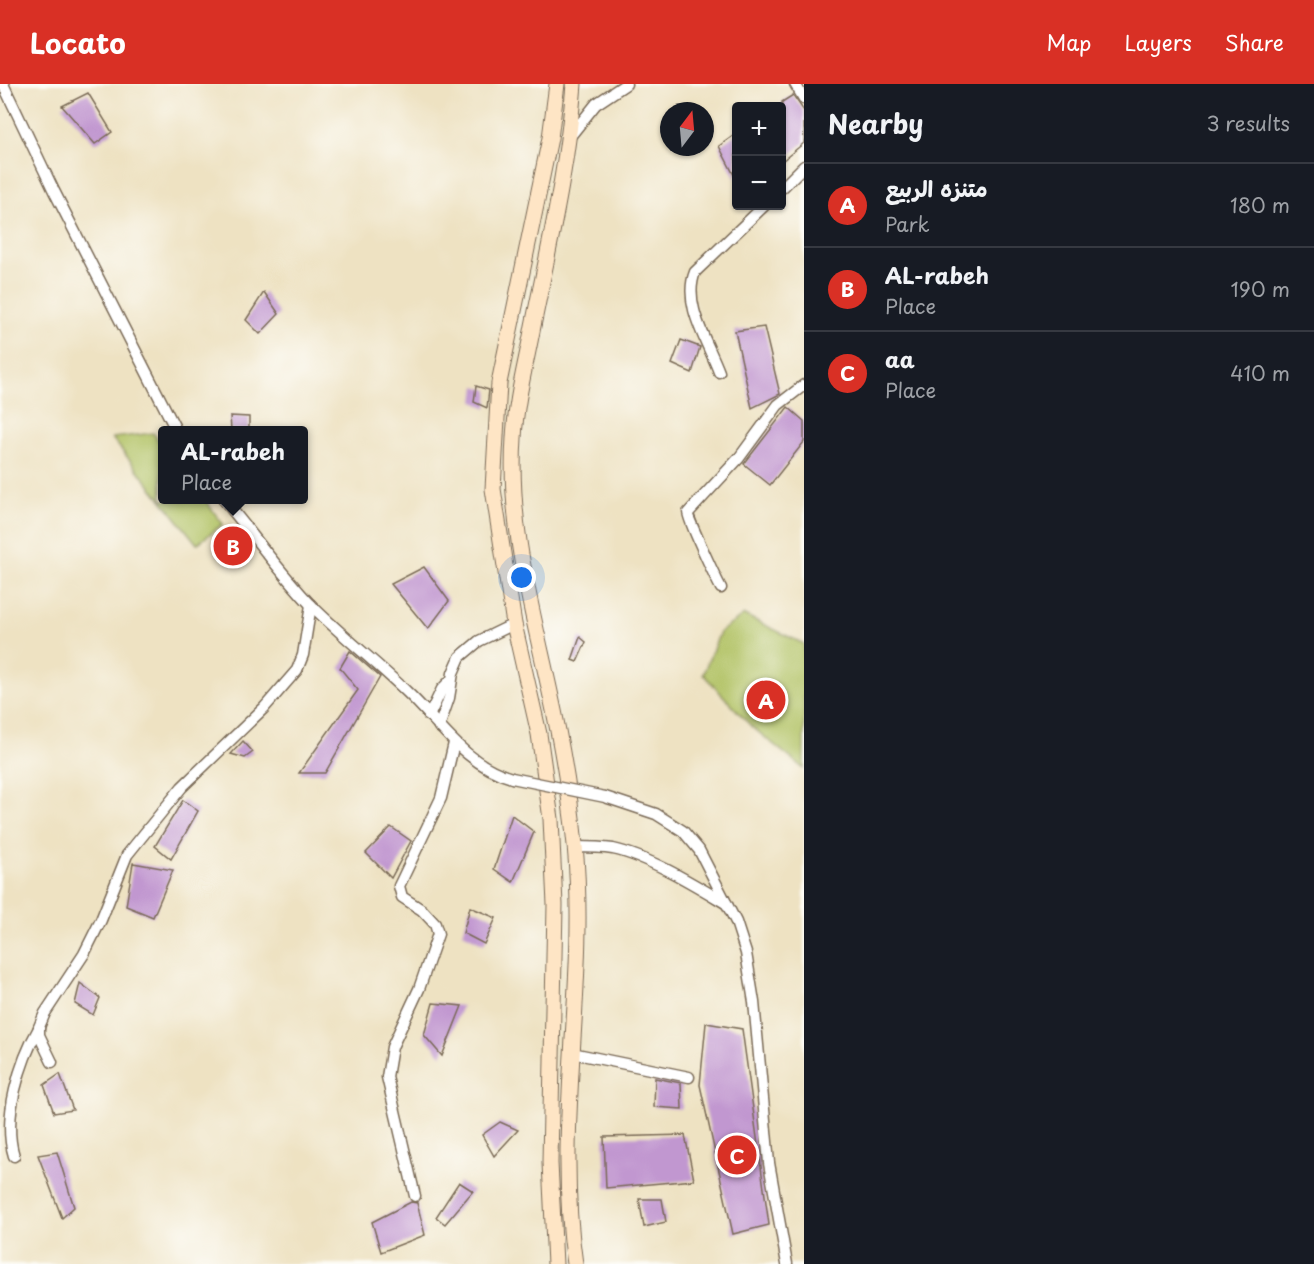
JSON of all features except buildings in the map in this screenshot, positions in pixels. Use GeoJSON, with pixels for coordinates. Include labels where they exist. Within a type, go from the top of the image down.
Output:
{"type":"FeatureCollection","features":[{"type":"Feature","properties":{"kind":"main road"},"geometry":{"type":"LineString","coordinates":[[555,1264],[550,1163],[555,867],[539,734],[513,624],[493,489],[495,423],[505,352],[550,138],[557,84]]}},
{"type":"Feature","properties":{"kind":"main road"},"geometry":{"type":"LineString","coordinates":[[574,84],[568,139],[518,394],[514,440],[513,504],[522,561],[565,770],[575,847],[576,961],[567,1185],[575,1264]]}},
{"type":"Feature","properties":{"kind":"main road"},"geometry":{"type":"LineString","coordinates":[[505,352],[527,355]]}},
{"type":"Feature","properties":{"kind":"street"},"geometry":{"type":"LineString","coordinates":[[3,84],[54,191],[174,426]]}},
{"type":"Feature","properties":{"kind":"street"},"geometry":{"type":"LineString","coordinates":[[568,139],[596,104],[626,84]]}},
{"type":"Feature","properties":{"kind":"street"},"geometry":{"type":"LineString","coordinates":[[796,85],[804,99]]}},
{"type":"Feature","properties":{"kind":"street"},"geometry":{"type":"LineString","coordinates":[[786,184],[804,166]]}},
{"type":"Feature","properties":{"kind":"street"},"geometry":{"type":"LineString","coordinates":[[719,372],[694,308],[690,291],[691,281],[695,272],[760,210]]}},
{"type":"Feature","properties":{"kind":"street"},"geometry":{"type":"LineString","coordinates":[[721,588],[702,544],[687,518],[688,513],[739,458],[778,405],[804,385]]}},
{"type":"Feature","properties":{"kind":"street"},"geometry":{"type":"LineString","coordinates":[[227,504],[311,605],[371,656],[454,743],[486,767],[512,778],[605,797],[656,814],[683,831],[699,850],[728,904],[740,935],[750,972],[769,1163],[787,1264]]}},
{"type":"Feature","properties":{"kind":"street"},"geometry":{"type":"LineString","coordinates":[[14,1156],[11,1133],[17,1083],[24,1054],[45,1013],[84,954],[102,920],[127,855],[182,787],[264,708],[297,670],[303,655],[311,605]]}},
{"type":"Feature","properties":{"kind":"street"},"geometry":{"type":"LineString","coordinates":[[439,727],[449,698],[450,681],[456,664],[466,650],[513,624]]}},
{"type":"Feature","properties":{"kind":"street"},"geometry":{"type":"LineString","coordinates":[[429,716],[442,689],[450,681]]}},
{"type":"Feature","properties":{"kind":"street"},"geometry":{"type":"LineString","coordinates":[[415,1196],[387,1077],[392,1047],[419,989],[438,934],[435,924],[422,910],[402,897],[399,886],[441,798],[454,743]]}},
{"type":"Feature","properties":{"kind":"street"},"geometry":{"type":"LineString","coordinates":[[575,847],[600,847],[625,853],[686,881],[728,904]]}},
{"type":"Feature","properties":{"kind":"street"},"geometry":{"type":"LineString","coordinates":[[39,1027],[39,1035],[52,1062]]}},
{"type":"Feature","properties":{"kind":"street"},"geometry":{"type":"LineString","coordinates":[[572,1053],[689,1077]]}},
{"type":"Feature","properties":{"kind":"green space"},"geometry":{"type":"Polygon","coordinates":[[[153,433],[158,440],[158,495],[112,438],[153,433]]]}},
{"type":"Feature","properties":{"kind":"green space"},"geometry":{"type":"Polygon","coordinates":[[[165,504],[208,504],[223,524],[197,544],[165,504]]]}},
{"type":"Feature","properties":{"kind":"green space"},"geometry":{"type":"Polygon","coordinates":[[[744,615],[804,644],[804,769],[751,726],[703,674],[720,632],[744,615]]]}},
{"type":"Feature","properties":{"kind":"place","name":"AL-rabeh"},"geometry":{"type":"Point","coordinates":[233,546]}},
{"type":"Feature","properties":{"kind":"place","name":"متنزه الربيع"},"geometry":{"type":"Point","coordinates":[766,700]}},
{"type":"Feature","properties":{"kind":"place","name":"aa"},"geometry":{"type":"Point","coordinates":[737,1155]}}]}
